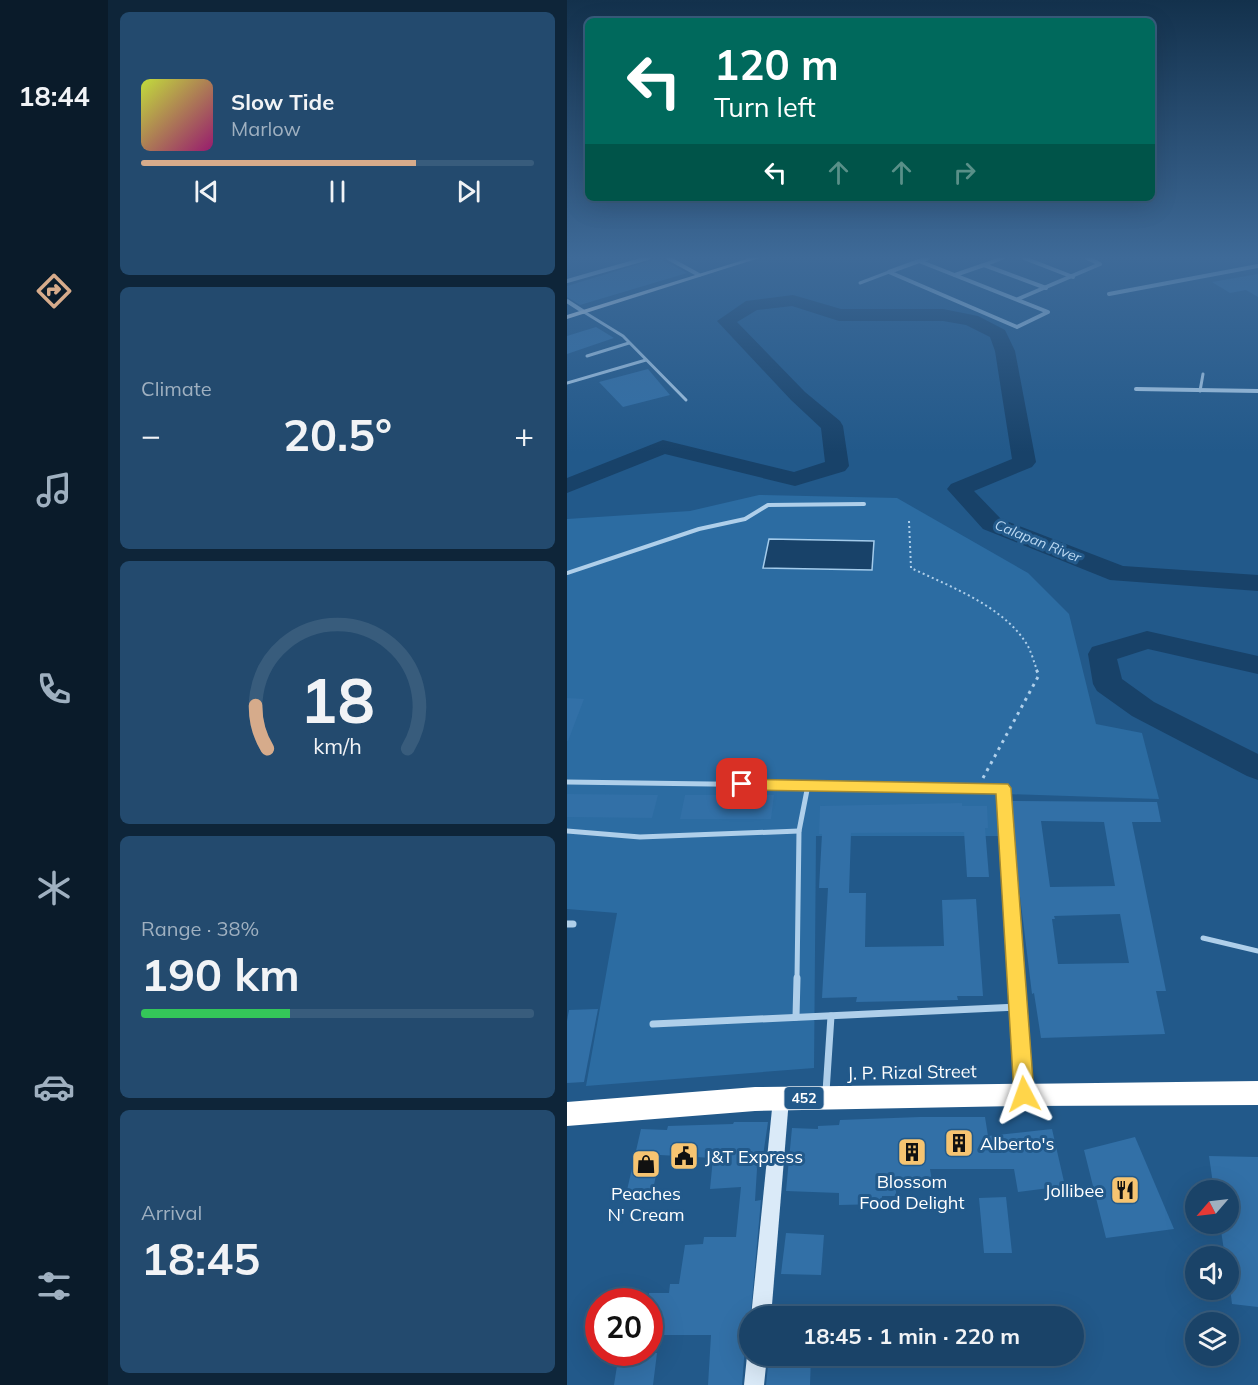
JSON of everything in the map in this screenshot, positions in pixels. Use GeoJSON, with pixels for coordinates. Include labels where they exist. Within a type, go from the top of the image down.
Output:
{"type":"FeatureCollection","features":[{"type":"Feature","properties":{"kind":"highway","name":"J. P. Rizal Street"},"geometry":{"type":"LineString","coordinates":[[567,1114],[781,1099],[1024,1094],[1258,1093]]}},
{"type":"Feature","properties":{"kind":"main road"},"geometry":{"type":"LineString","coordinates":[[762,1306],[781,1099]]}},
{"type":"Feature","properties":{"kind":"main road"},"geometry":{"type":"LineString","coordinates":[[754,1385],[756,1366]]}},
{"type":"Feature","properties":{"kind":"street"},"geometry":{"type":"LineString","coordinates":[[1007,323],[1017,327],[1026,323]]}},
{"type":"Feature","properties":{"kind":"street"},"geometry":{"type":"LineString","coordinates":[[1136,389],[1258,391]]}},
{"type":"Feature","properties":{"kind":"lane"},"geometry":{"type":"LineString","coordinates":[[601,323],[623,336],[685,400]]}},
{"type":"Feature","properties":{"kind":"lane"},"geometry":{"type":"LineString","coordinates":[[587,356],[629,343]]}},
{"type":"Feature","properties":{"kind":"lane"},"geometry":{"type":"LineString","coordinates":[[567,383],[646,360]]}},
{"type":"Feature","properties":{"kind":"lane"},"geometry":{"type":"LineString","coordinates":[[1200,391],[1203,374]]}},
{"type":"Feature","properties":{"kind":"lane"},"geometry":{"type":"LineString","coordinates":[[567,573],[699,529],[745,519],[768,505],[864,504]]}},
{"type":"Feature","properties":{"kind":"lane"},"geometry":{"type":"LineString","coordinates":[[567,782],[1003,788],[1024,1094]]}},
{"type":"Feature","properties":{"kind":"lane"},"geometry":{"type":"LineString","coordinates":[[796,1017],[799,831],[808,785]]}},
{"type":"Feature","properties":{"kind":"lane"},"geometry":{"type":"LineString","coordinates":[[567,831],[640,837],[799,831]]}},
{"type":"Feature","properties":{"kind":"lane"},"geometry":{"type":"LineString","coordinates":[[1203,938],[1258,951]]}},
{"type":"Feature","properties":{"kind":"lane"},"geometry":{"type":"LineString","coordinates":[[653,1024],[1018,1007]]}},
{"type":"Feature","properties":{"kind":"lane"},"geometry":{"type":"LineString","coordinates":[[826,1098],[831,1016]]}},
{"type":"Feature","properties":{"kind":"path"},"geometry":{"type":"LineString","coordinates":[[909,521],[912,568],[1003,618],[1025,640],[1039,675],[978,788]]}},
{"type":"Feature","properties":{"kind":"shaded area"},"geometry":{"type":"Polygon","coordinates":[[[759,495],[897,498],[1028,573],[1069,614],[1096,724],[1142,733],[1159,799],[1006,794],[1011,836],[816,836],[814,1068],[586,1086],[617,913],[567,909],[567,519],[690,511],[759,495]]]}},
{"type":"Feature","properties":{"kind":"shaded area"},"geometry":{"type":"Polygon","coordinates":[[[769,539],[874,541],[872,570],[763,568],[769,539]]]}},
{"type":"Feature","properties":{"kind":"building"},"geometry":{"type":"Polygon","coordinates":[[[596,327],[614,338],[567,354],[567,336],[596,327]]]}},
{"type":"Feature","properties":{"kind":"building"},"geometry":{"type":"Polygon","coordinates":[[[648,369],[670,395],[623,407],[599,382],[648,369]]]}},
{"type":"Feature","properties":{"kind":"building"},"geometry":{"type":"Polygon","coordinates":[[[567,698],[584,699],[568,741],[567,741],[567,698]]]}},
{"type":"Feature","properties":{"kind":"building"},"geometry":{"type":"Polygon","coordinates":[[[567,794],[658,795],[652,818],[567,817],[567,794]]]}},
{"type":"Feature","properties":{"kind":"building"},"geometry":{"type":"Polygon","coordinates":[[[685,795],[774,795],[771,819],[680,819],[685,795]]]}},
{"type":"Feature","properties":{"kind":"building"},"geometry":{"type":"Polygon","coordinates":[[[1012,801],[1157,802],[1161,822],[1132,822],[1166,991],[1156,991],[1165,1034],[1041,1038],[1034,993],[1032,994],[1012,831],[1014,831],[1012,801]],[[1041,821],[1050,887],[1115,886],[1104,822],[1041,821]],[[1120,914],[1054,916],[1055,919],[1052,919],[1058,964],[1129,963],[1120,914]]]}},
{"type":"Feature","properties":{"kind":"building"},"geometry":{"type":"Polygon","coordinates":[[[962,803],[962,806],[987,806],[988,828],[985,828],[989,877],[967,877],[964,832],[851,833],[849,893],[866,893],[865,947],[944,946],[942,900],[976,899],[983,996],[957,996],[958,1000],[856,1002],[857,997],[822,998],[828,888],[819,888],[822,834],[819,834],[820,806],[962,803]]]}},
{"type":"Feature","properties":{"kind":"building"},"geometry":{"type":"Polygon","coordinates":[[[598,1009],[584,1082],[567,1083],[569,1010],[598,1009]]]}},
{"type":"Feature","properties":{"kind":"building"},"geometry":{"type":"Polygon","coordinates":[[[985,1117],[988,1136],[1052,1129],[1065,1186],[1018,1192],[1014,1169],[930,1169],[933,1187],[896,1186],[896,1196],[882,1196],[882,1204],[839,1205],[839,1193],[786,1191],[792,1128],[818,1129],[818,1126],[839,1125],[840,1120],[985,1117]]]}},
{"type":"Feature","properties":{"kind":"building"},"geometry":{"type":"Polygon","coordinates":[[[734,1122],[768,1122],[761,1169],[757,1169],[755,1201],[761,1200],[751,1306],[739,1306],[739,1366],[743,1366],[742,1385],[708,1385],[711,1335],[663,1335],[663,1293],[669,1293],[670,1284],[679,1284],[685,1245],[703,1244],[704,1237],[736,1237],[741,1187],[710,1189],[713,1158],[660,1155],[651,1200],[625,1199],[641,1129],[667,1130],[668,1126],[733,1124],[734,1122]]]}},
{"type":"Feature","properties":{"kind":"building","name":"Jollibee"},"geometry":{"type":"Polygon","coordinates":[[[1135,1137],[1174,1229],[1106,1238],[1084,1150],[1135,1137]]]}},
{"type":"Feature","properties":{"kind":"building"},"geometry":{"type":"Polygon","coordinates":[[[1209,1156],[1258,1157],[1258,1307],[1232,1304],[1232,1300],[1239,1300],[1239,1246],[1223,1246],[1222,1234],[1239,1234],[1239,1180],[1212,1180],[1209,1156]]]}},
{"type":"Feature","properties":{"kind":"building"},"geometry":{"type":"Polygon","coordinates":[[[1006,1197],[1012,1253],[984,1253],[979,1198],[1006,1197]]]}},
{"type":"Feature","properties":{"kind":"building"},"geometry":{"type":"Polygon","coordinates":[[[786,1233],[824,1235],[821,1275],[781,1274],[786,1233]]]}},
{"type":"Feature","properties":{"kind":"building"},"geometry":{"type":"Polygon","coordinates":[[[617,1366],[655,1366],[653,1385],[614,1385],[617,1366]]]}},
{"type":"Feature","properties":{"kind":"building"},"geometry":{"type":"Polygon","coordinates":[[[768,1366],[811,1366],[810,1385],[766,1385],[768,1366]]]}},
{"type":"Feature","properties":{"kind":"waterway","name":"Calapan River"},"geometry":{"type":"LineString","coordinates":[[567,486],[663,447],[795,479],[837,466],[832,426],[798,396],[728,323]]}},
{"type":"Feature","properties":{"kind":"waterway","name":"Calapan River"},"geometry":{"type":"LineString","coordinates":[[976,323],[998,334],[1005,351],[1024,462],[959,489],[992,524],[1119,574],[1258,583]]}},
{"type":"Feature","properties":{"kind":"waterway","name":"Calapan River"},"geometry":{"type":"LineString","coordinates":[[1258,665],[1147,640],[1102,654],[1108,684],[1143,709],[1258,768]]}},
{"type":"Feature","properties":{"kind":"place","name":"Alberto's"},"geometry":{"type":"Point","coordinates":[959,1143]}},
{"type":"Feature","properties":{"kind":"place","name":"Blossom Food Delight"},"geometry":{"type":"Point","coordinates":[912,1152]}},
{"type":"Feature","properties":{"kind":"place","name":"J&T Express"},"geometry":{"type":"Point","coordinates":[684,1156]}},
{"type":"Feature","properties":{"kind":"place","name":"Peaches N' Cream"},"geometry":{"type":"Point","coordinates":[646,1164]}},
{"type":"Feature","properties":{"kind":"place","name":"Jollibee"},"geometry":{"type":"Point","coordinates":[1125,1190]}},
{"type":"Feature","properties":{"kind":"route"},"geometry":{"type":"LineString","coordinates":[[742,784],[1003,788],[1024,1094]]}}]}
